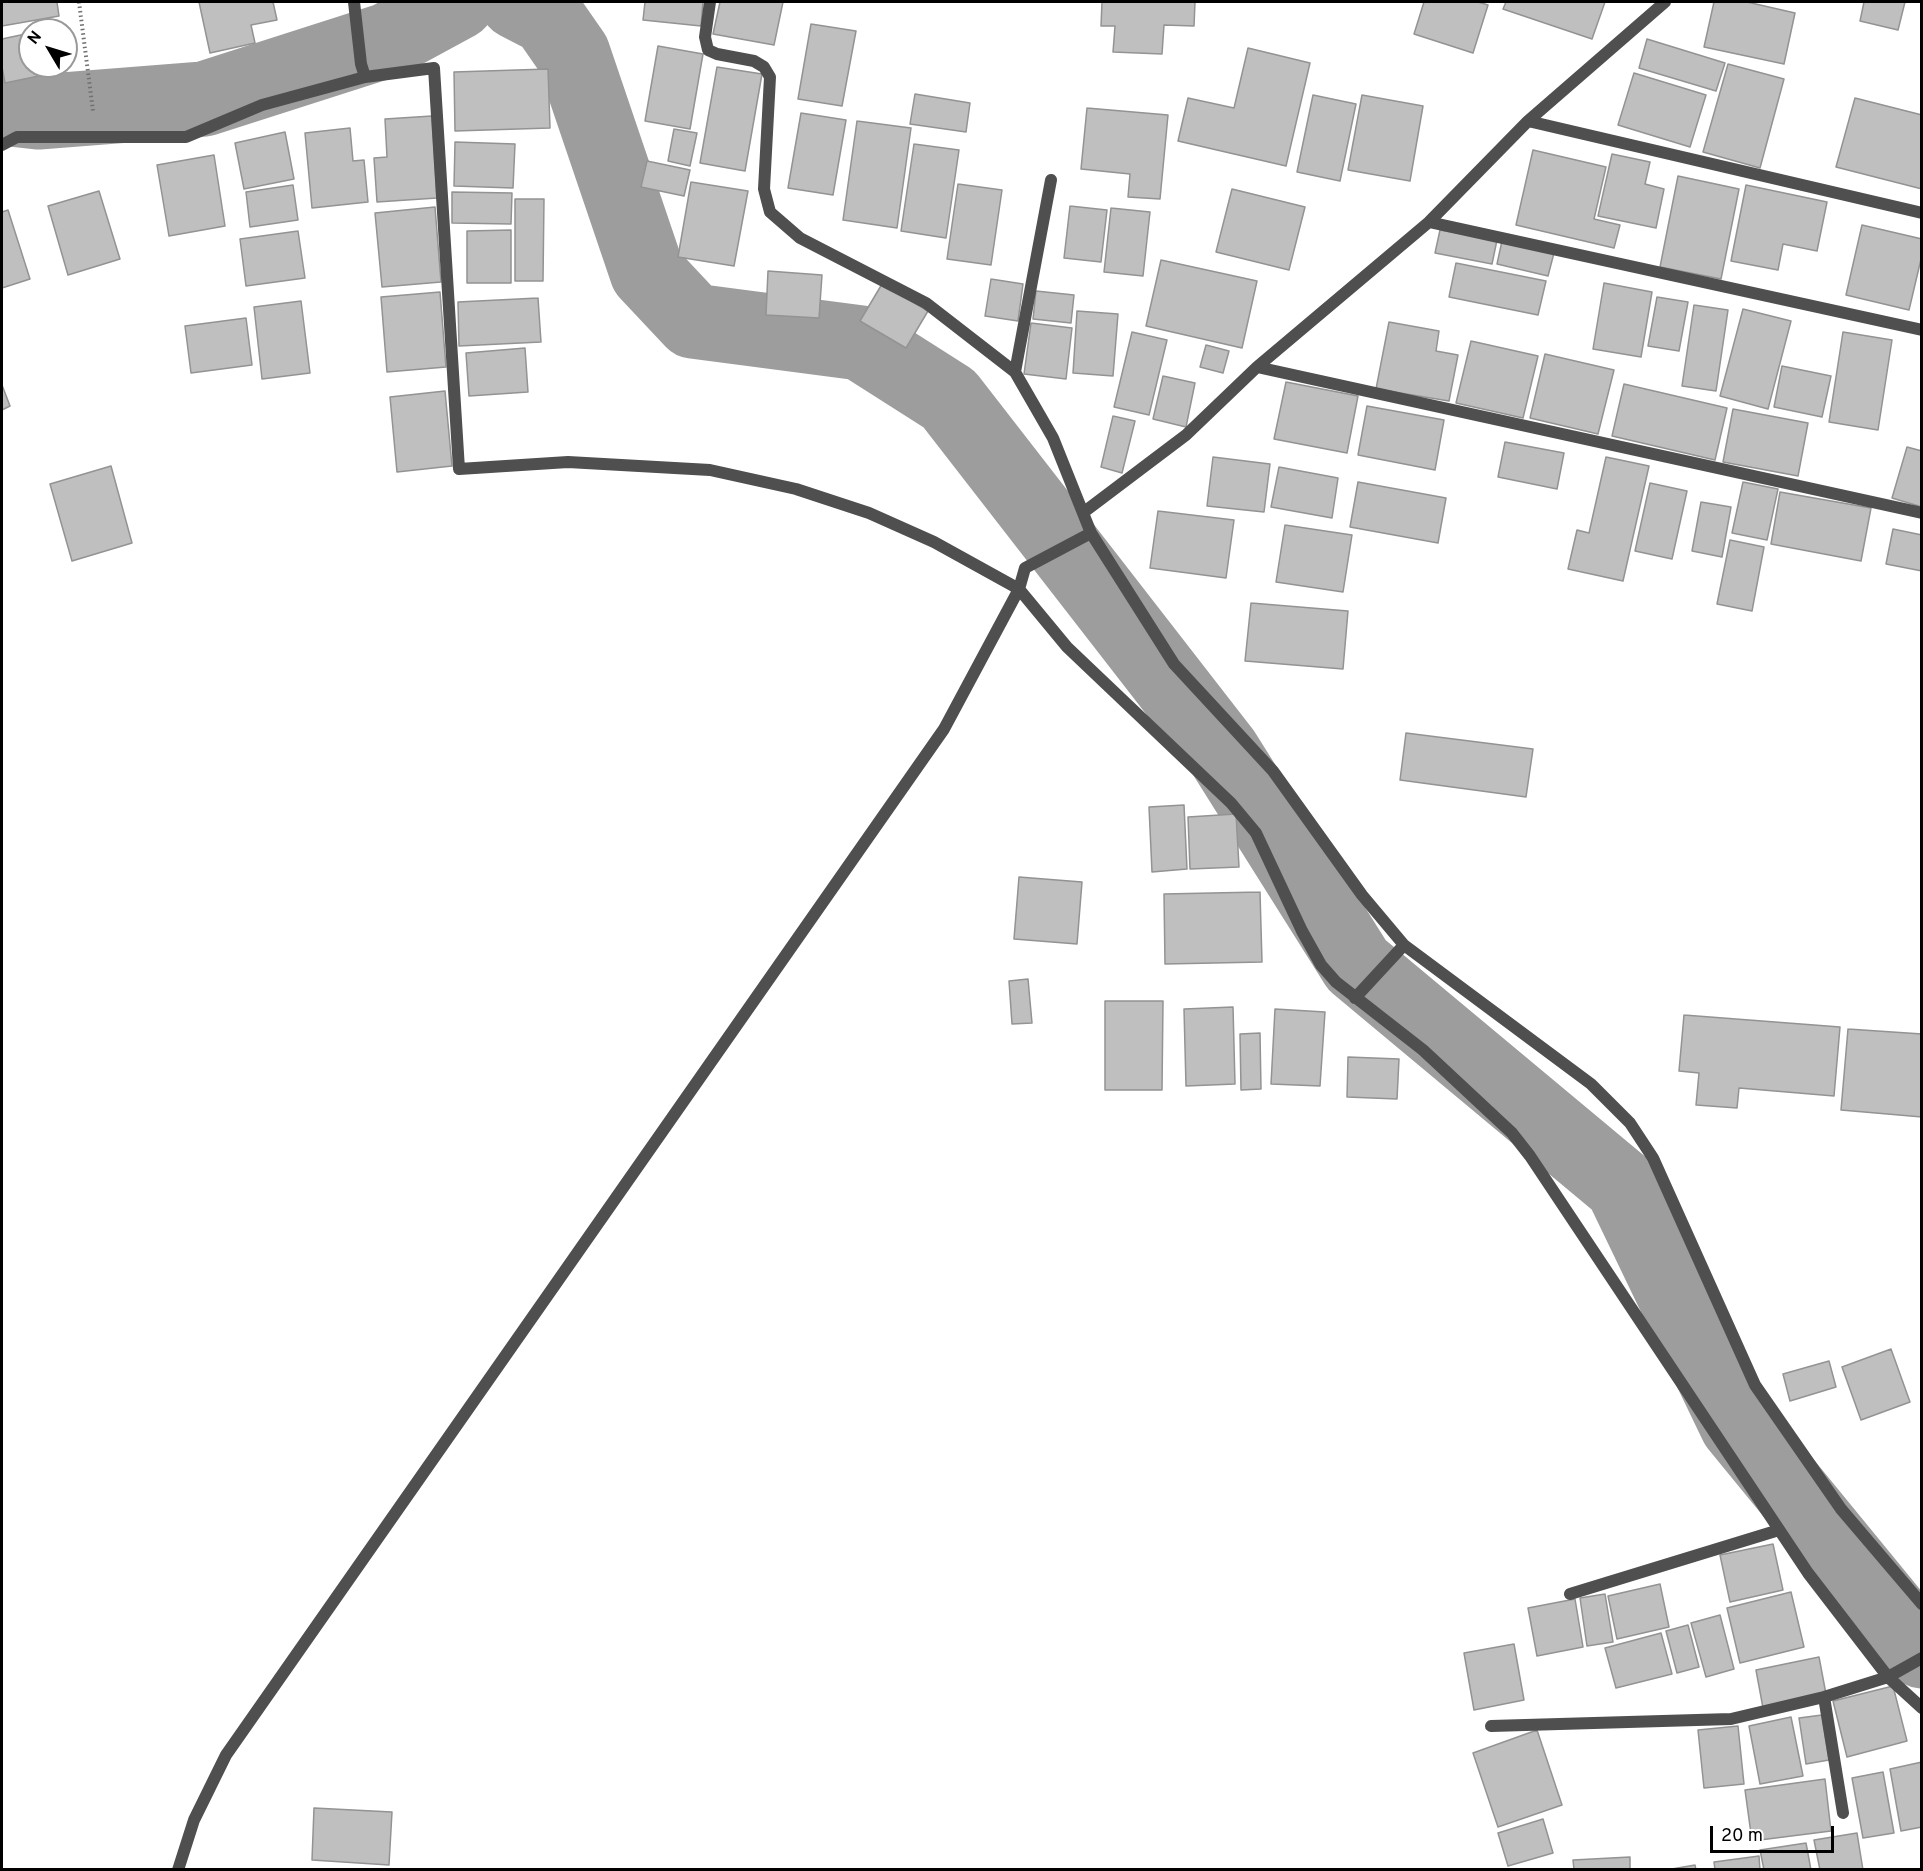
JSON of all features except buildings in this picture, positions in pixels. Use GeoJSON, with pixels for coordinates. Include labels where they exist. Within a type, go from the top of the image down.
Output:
{"type":"FeatureCollection","features":[{"type":"Feature","properties":{"kind":"street"},"geometry":{"type":"LineString","coordinates":[[354,2],[356,30],[365,77]]}},
{"type":"Feature","properties":{"kind":"street"},"geometry":{"type":"LineString","coordinates":[[710,2],[705,37],[708,50],[717,54],[754,60],[764,67],[770,77],[764,189],[770,212],[800,238],[926,303],[1015,372],[1053,438],[1091,533],[1174,664],[1273,771],[1400,949],[1591,1084],[1630,1123],[1653,1158],[1755,1385],[1841,1509],[1922,1604]]}},
{"type":"Feature","properties":{"kind":"street"},"geometry":{"type":"LineString","coordinates":[[1084,512],[1186,435],[1257,366],[1429,222],[1528,121],[1665,2]]}},
{"type":"Feature","properties":{"kind":"street"},"geometry":{"type":"LineString","coordinates":[[2,145],[17,138],[186,137],[262,105],[365,77],[434,68],[459,469],[568,462],[647,464],[721,472],[796,489],[869,513],[934,542],[1019,590],[1067,647],[1231,803],[1257,833],[1302,932],[1322,965],[1336,982],[1358,994],[1423,1050],[1512,1133],[1530,1156],[1808,1573],[1922,1708]]}},
{"type":"Feature","properties":{"kind":"street"},"geometry":{"type":"LineString","coordinates":[[1528,121],[1922,213]]}},
{"type":"Feature","properties":{"kind":"street"},"geometry":{"type":"LineString","coordinates":[[1015,372],[1051,180]]}},
{"type":"Feature","properties":{"kind":"street"},"geometry":{"type":"LineString","coordinates":[[1429,222],[1922,330]]}},
{"type":"Feature","properties":{"kind":"street"},"geometry":{"type":"LineString","coordinates":[[1257,366],[1922,513]]}},
{"type":"Feature","properties":{"kind":"street"},"geometry":{"type":"LineString","coordinates":[[178,1869],[194,1820],[226,1755],[944,729],[1019,590],[1026,568],[1091,533]]}},
{"type":"Feature","properties":{"kind":"street"},"geometry":{"type":"LineString","coordinates":[[1358,994],[1400,949]]}},
{"type":"Feature","properties":{"kind":"street"},"geometry":{"type":"LineString","coordinates":[[1570,1594],[1779,1530]]}},
{"type":"Feature","properties":{"kind":"street"},"geometry":{"type":"LineString","coordinates":[[1491,1726],[1731,1719],[1824,1696],[1892,1675],[1922,1658]]}},
{"type":"Feature","properties":{"kind":"street"},"geometry":{"type":"LineString","coordinates":[[1824,1696],[1843,1813]]}},
{"type":"Feature","properties":{"kind":"path"},"geometry":{"type":"LineString","coordinates":[[80,2],[92,92]]}},
{"type":"Feature","properties":{"kind":"waterway"},"geometry":{"type":"LineString","coordinates":[[2,108],[38,112],[204,99],[388,40],[458,2]]}},
{"type":"Feature","properties":{"kind":"waterway"},"geometry":{"type":"LineString","coordinates":[[517,2],[548,18],[573,54],[647,272],[693,321],[861,343],[949,399],[1223,752],[1357,965],[1622,1186],[1737,1425],[1922,1651]]}}]}
